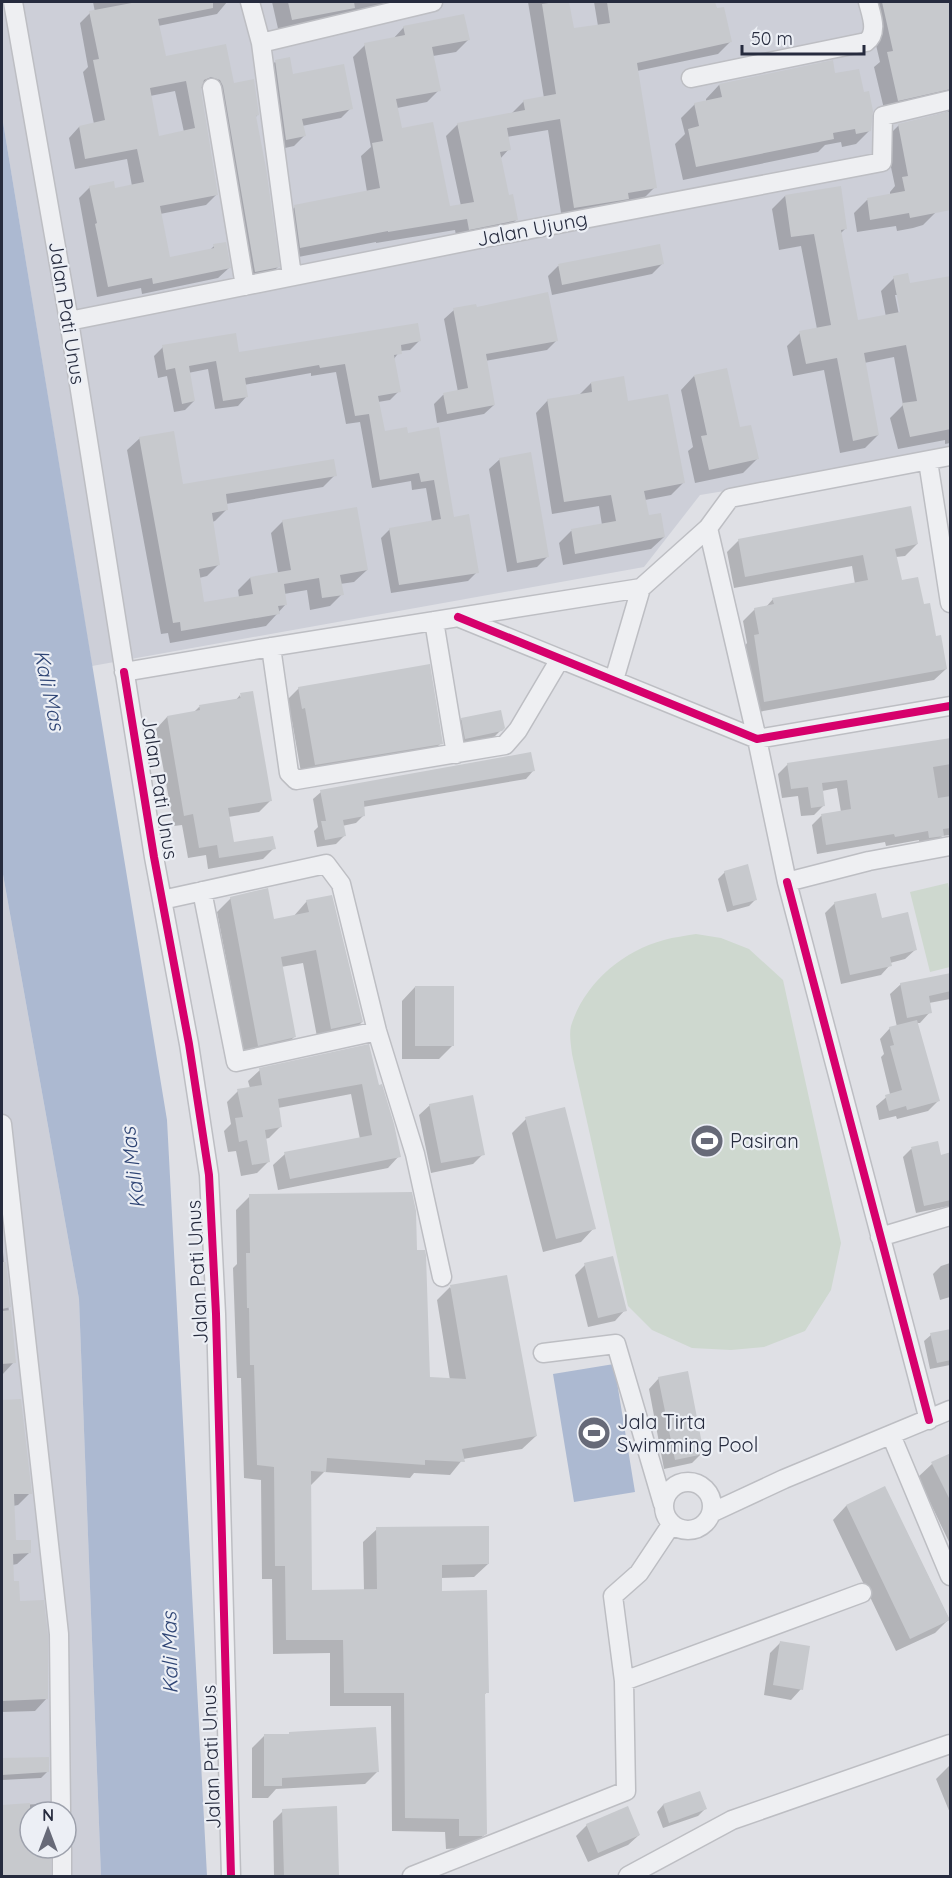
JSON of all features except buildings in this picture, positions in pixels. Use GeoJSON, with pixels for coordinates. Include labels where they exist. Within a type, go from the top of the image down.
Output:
{"type":"FeatureCollection","features":[{"type":"Feature","properties":{"kind":"street","name":"Jalan Pati Unus"},"geometry":{"type":"LineString","coordinates":[[13,2],[69,321],[124,672],[162,900],[189,1044],[209,1175],[216,1314],[231,1876]]}},
{"type":"Feature","properties":{"kind":"street"},"geometry":{"type":"LineString","coordinates":[[250,2],[261,43],[292,276]]}},
{"type":"Feature","properties":{"kind":"street"},"geometry":{"type":"LineString","coordinates":[[261,43],[433,2]]}},
{"type":"Feature","properties":{"kind":"street"},"geometry":{"type":"LineString","coordinates":[[691,78],[866,42],[872,37],[873,31],[868,2]]}},
{"type":"Feature","properties":{"kind":"street"},"geometry":{"type":"LineString","coordinates":[[212,88],[245,286]]}},
{"type":"Feature","properties":{"kind":"street","name":"Jalan Ujung"},"geometry":{"type":"LineString","coordinates":[[69,321],[882,162],[883,116],[951,100]]}},
{"type":"Feature","properties":{"kind":"street"},"geometry":{"type":"LineString","coordinates":[[614,681],[641,588],[708,528],[730,498],[951,456]]}},
{"type":"Feature","properties":{"kind":"street"},"geometry":{"type":"LineString","coordinates":[[928,460],[951,603]]}},
{"type":"Feature","properties":{"kind":"street"},"geometry":{"type":"LineString","coordinates":[[708,528],[757,739],[787,882],[929,1420]]}},
{"type":"Feature","properties":{"kind":"street"},"geometry":{"type":"LineString","coordinates":[[124,672],[641,588]]}},
{"type":"Feature","properties":{"kind":"street"},"geometry":{"type":"LineString","coordinates":[[458,617],[757,739],[951,706]]}},
{"type":"Feature","properties":{"kind":"street"},"geometry":{"type":"LineString","coordinates":[[434,621],[456,754]]}},
{"type":"Feature","properties":{"kind":"street"},"geometry":{"type":"LineString","coordinates":[[271,647],[289,773],[296,780],[505,746],[518,730],[560,659]]}},
{"type":"Feature","properties":{"kind":"street"},"geometry":{"type":"LineString","coordinates":[[787,882],[869,861],[951,846]]}},
{"type":"Feature","properties":{"kind":"street"},"geometry":{"type":"LineString","coordinates":[[162,900],[326,864],[341,884],[377,1031],[415,1154],[442,1277]]}},
{"type":"Feature","properties":{"kind":"street"},"geometry":{"type":"LineString","coordinates":[[202,891],[236,1062],[377,1031]]}},
{"type":"Feature","properties":{"kind":"street"},"geometry":{"type":"LineString","coordinates":[[2,1124],[59,1634],[61,1800]]}},
{"type":"Feature","properties":{"kind":"street"},"geometry":{"type":"LineString","coordinates":[[880,1237],[951,1216]]}},
{"type":"Feature","properties":{"kind":"street"},"geometry":{"type":"LineString","coordinates":[[543,1353],[616,1344],[663,1504],[671,1525],[686,1531],[702,1526],[711,1513],[784,1479],[951,1410]]}},
{"type":"Feature","properties":{"kind":"street"},"geometry":{"type":"LineString","coordinates":[[891,1435],[951,1576]]}},
{"type":"Feature","properties":{"kind":"street"},"geometry":{"type":"LineString","coordinates":[[663,1504],[669,1489],[684,1482],[700,1485],[711,1497],[711,1513]]}},
{"type":"Feature","properties":{"kind":"street"},"geometry":{"type":"LineString","coordinates":[[412,1876],[626,1791],[624,1681],[613,1596],[639,1573],[671,1525]]}},
{"type":"Feature","properties":{"kind":"street"},"geometry":{"type":"LineString","coordinates":[[624,1681],[862,1593]]}},
{"type":"Feature","properties":{"kind":"street"},"geometry":{"type":"LineString","coordinates":[[628,1876],[732,1820],[951,1744]]}},
{"type":"Feature","properties":{"kind":"street"},"geometry":{"type":"LineString","coordinates":[[62,1860],[62,1876]]}},
{"type":"Feature","properties":{"kind":"shaded area"},"geometry":{"type":"Polygon","coordinates":[[[2,2],[950,2],[950,454],[700,495],[644,567],[92,666],[2,116],[2,2]]]}},
{"type":"Feature","properties":{"kind":"shaded area"},"geometry":{"type":"Polygon","coordinates":[[[2,869],[79,1299],[101,1876],[2,1876],[2,869]]]}},
{"type":"Feature","properties":{"kind":"shaded area"},"geometry":{"type":"Polygon","coordinates":[[[948,883],[950,967],[930,972],[910,892],[948,883]]]}},
{"type":"Feature","properties":{"kind":"shaded area","name":"Pasiran"},"geometry":{"type":"Polygon","coordinates":[[[696,934],[721,938],[749,949],[783,980],[841,1243],[831,1290],[805,1331],[764,1347],[731,1350],[692,1348],[652,1330],[628,1306],[572,1054],[570,1029],[577,1011],[585,996],[607,971],[648,945],[696,934]]]}},
{"type":"Feature","properties":{"kind":"water","name":"Kali Mas"},"geometry":{"type":"Polygon","coordinates":[[[2,116],[167,1120],[207,1876],[101,1876],[79,1299],[2,869],[2,116]]]}},
{"type":"Feature","properties":{"kind":"water","name":"Jala Tirta Swimming Pool"},"geometry":{"type":"Polygon","coordinates":[[[614,1364],[635,1492],[574,1502],[553,1374],[614,1364]]]}},
{"type":"Feature","properties":{"kind":"cycle path"},"geometry":{"type":"LineString","coordinates":[[458,617],[757,739],[950,706]]}},
{"type":"Feature","properties":{"kind":"cycle path"},"geometry":{"type":"LineString","coordinates":[[124,672],[154,857],[189,1044],[209,1175],[216,1314],[231,1876]]}},
{"type":"Feature","properties":{"kind":"cycle path"},"geometry":{"type":"LineString","coordinates":[[787,882],[929,1420]]}},
{"type":"Feature","properties":{"kind":"place","name":"Pasiran"},"geometry":{"type":"Point","coordinates":[707,1141]}},
{"type":"Feature","properties":{"kind":"place","name":"Jala Tirta Swimming Pool"},"geometry":{"type":"Point","coordinates":[594,1433]}}]}
